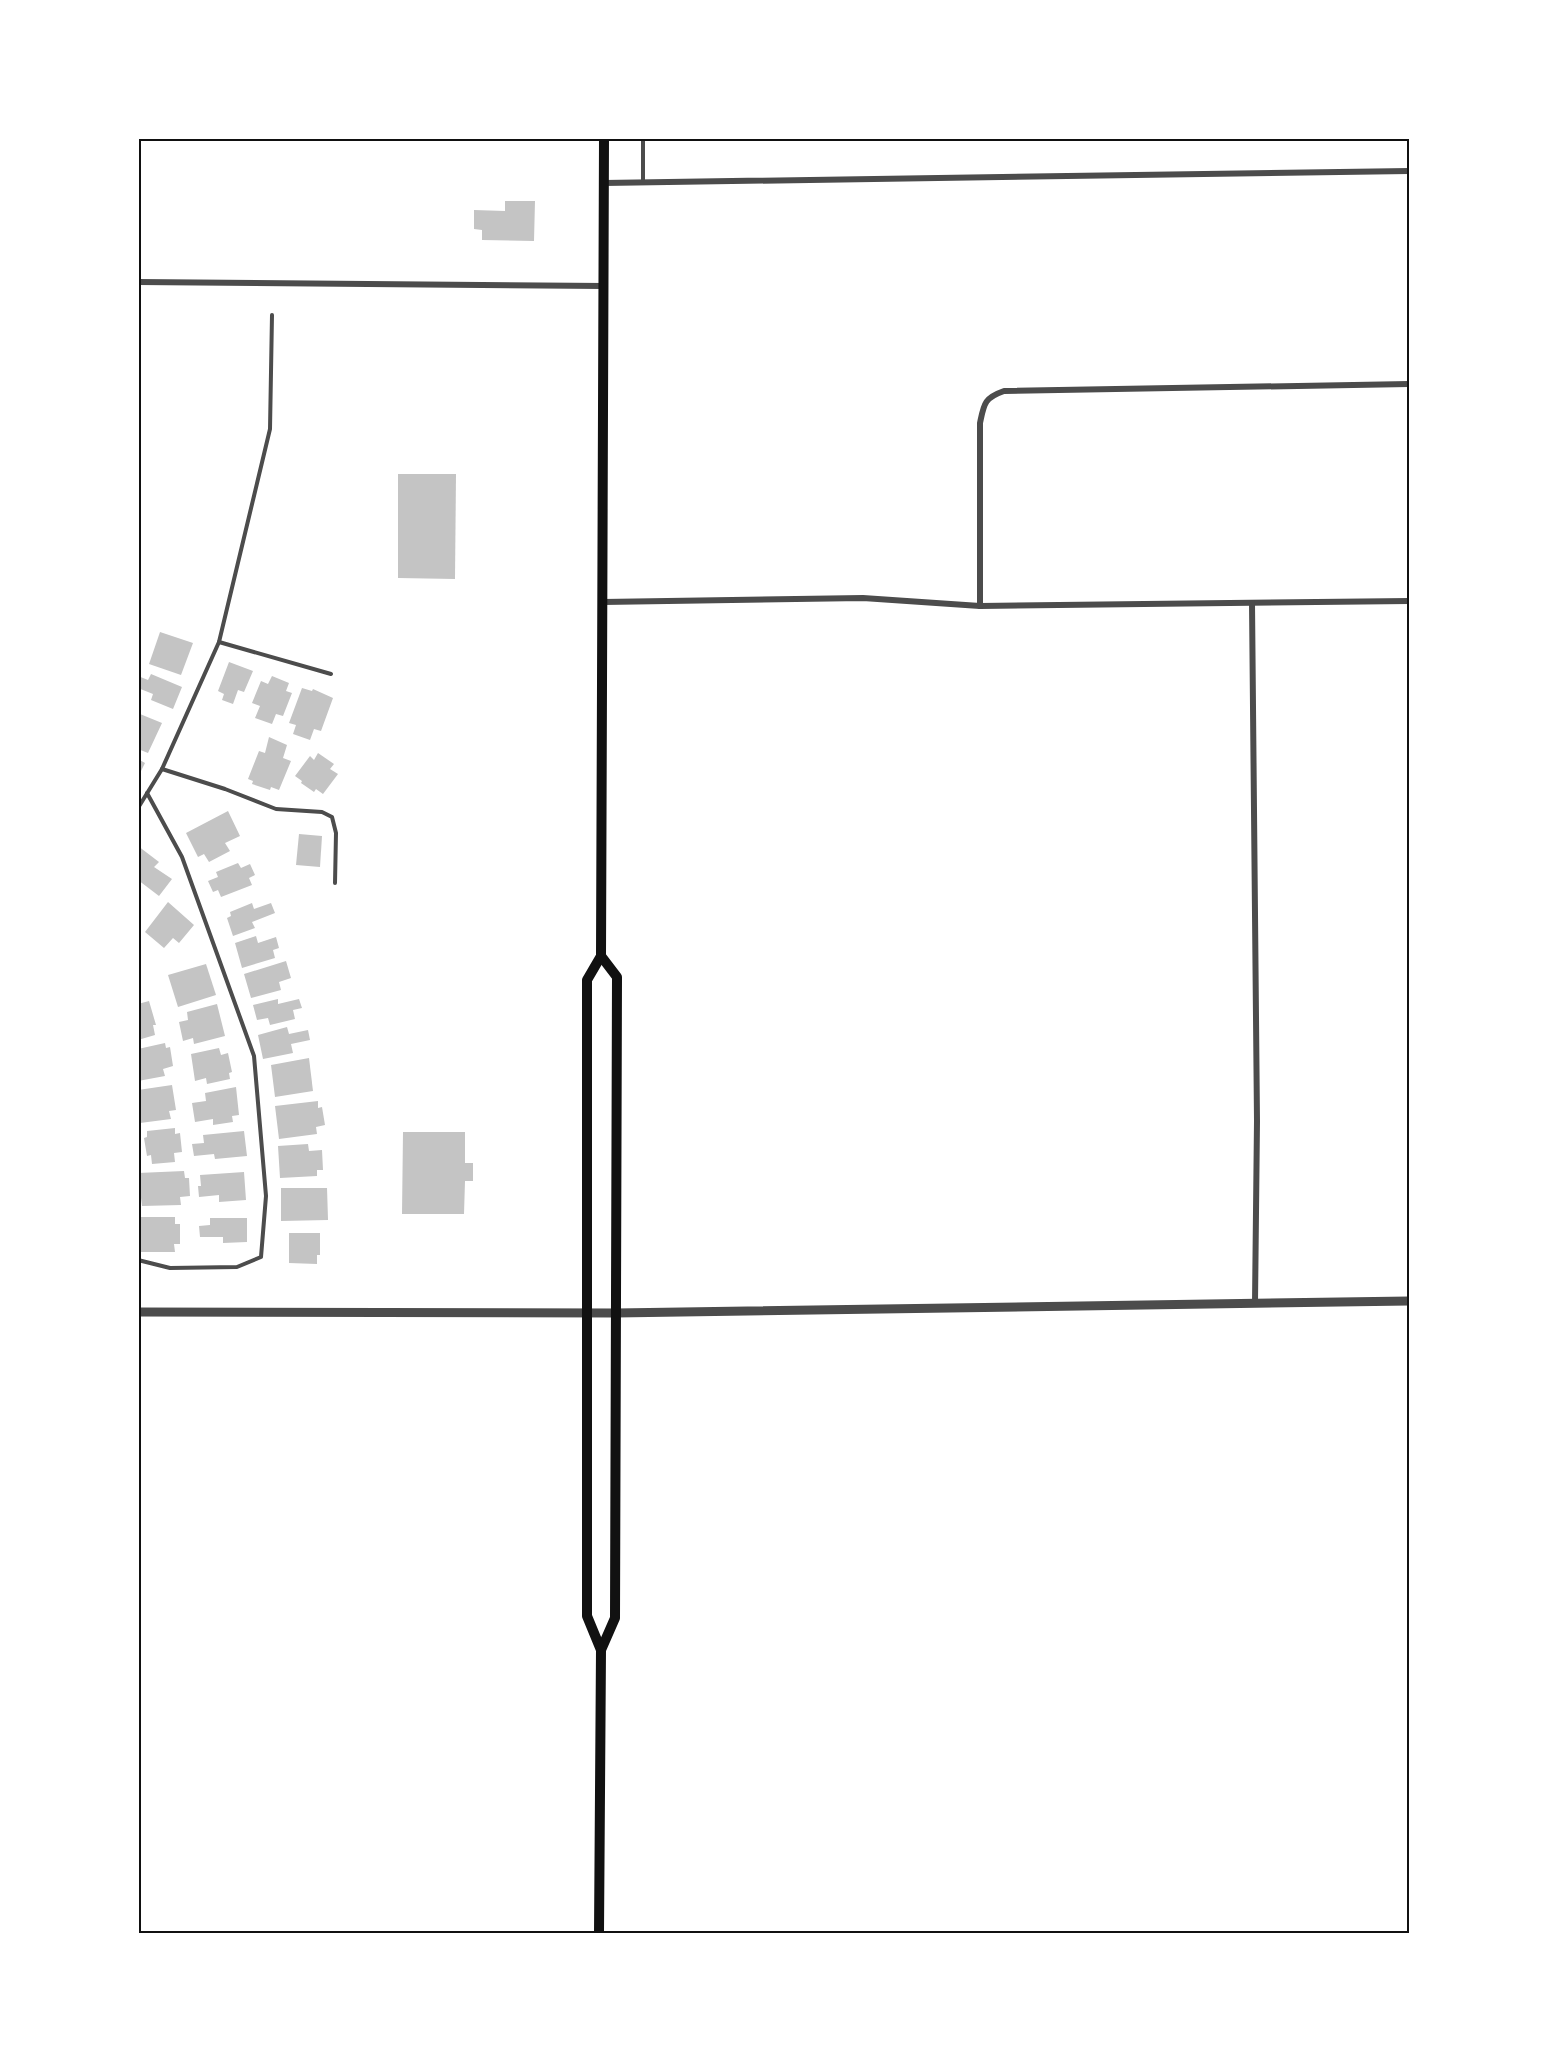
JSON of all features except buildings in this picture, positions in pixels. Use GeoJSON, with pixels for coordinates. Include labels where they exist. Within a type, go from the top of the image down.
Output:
{"type":"FeatureCollection","features":[{"type":"Feature","properties":{"kind":"main road"},"geometry":{"type":"LineString","coordinates":[[599,1933],[601,1650],[587,1616],[586,1313],[587,980],[601,956],[604,138]]}},
{"type":"Feature","properties":{"kind":"main road"},"geometry":{"type":"LineString","coordinates":[[601,956],[617,977],[615,1618],[601,1650]]}},
{"type":"Feature","properties":{"kind":"street"},"geometry":{"type":"LineString","coordinates":[[604,183],[1409,171]]}},
{"type":"Feature","properties":{"kind":"street"},"geometry":{"type":"LineString","coordinates":[[138,282],[605,286]]}},
{"type":"Feature","properties":{"kind":"street"},"geometry":{"type":"LineString","coordinates":[[980,606],[980,423],[983,406],[990,396],[1004,391],[1409,384]]}},
{"type":"Feature","properties":{"kind":"street"},"geometry":{"type":"LineString","coordinates":[[603,602],[863,598],[980,606],[1409,601]]}},
{"type":"Feature","properties":{"kind":"street"},"geometry":{"type":"LineString","coordinates":[[1252,603],[1257,1121],[1255,1303]]}},
{"type":"Feature","properties":{"kind":"street"},"geometry":{"type":"LineString","coordinates":[[138,1312],[616,1313],[1409,1301]]}},
{"type":"Feature","properties":{"kind":"lane"},"geometry":{"type":"LineString","coordinates":[[643,138],[643,182]]}},
{"type":"Feature","properties":{"kind":"lane"},"geometry":{"type":"LineString","coordinates":[[138,808],[162,769],[219,642],[270,429],[272,315]]}},
{"type":"Feature","properties":{"kind":"lane"},"geometry":{"type":"LineString","coordinates":[[219,642],[331,674]]}},
{"type":"Feature","properties":{"kind":"lane"},"geometry":{"type":"LineString","coordinates":[[162,769],[225,789],[276,809],[322,812],[332,817],[336,833],[335,883]]}},
{"type":"Feature","properties":{"kind":"lane"},"geometry":{"type":"LineString","coordinates":[[138,1260],[170,1268],[237,1267],[261,1257],[266,1196],[254,1056],[183,858],[147,793]]}}]}
